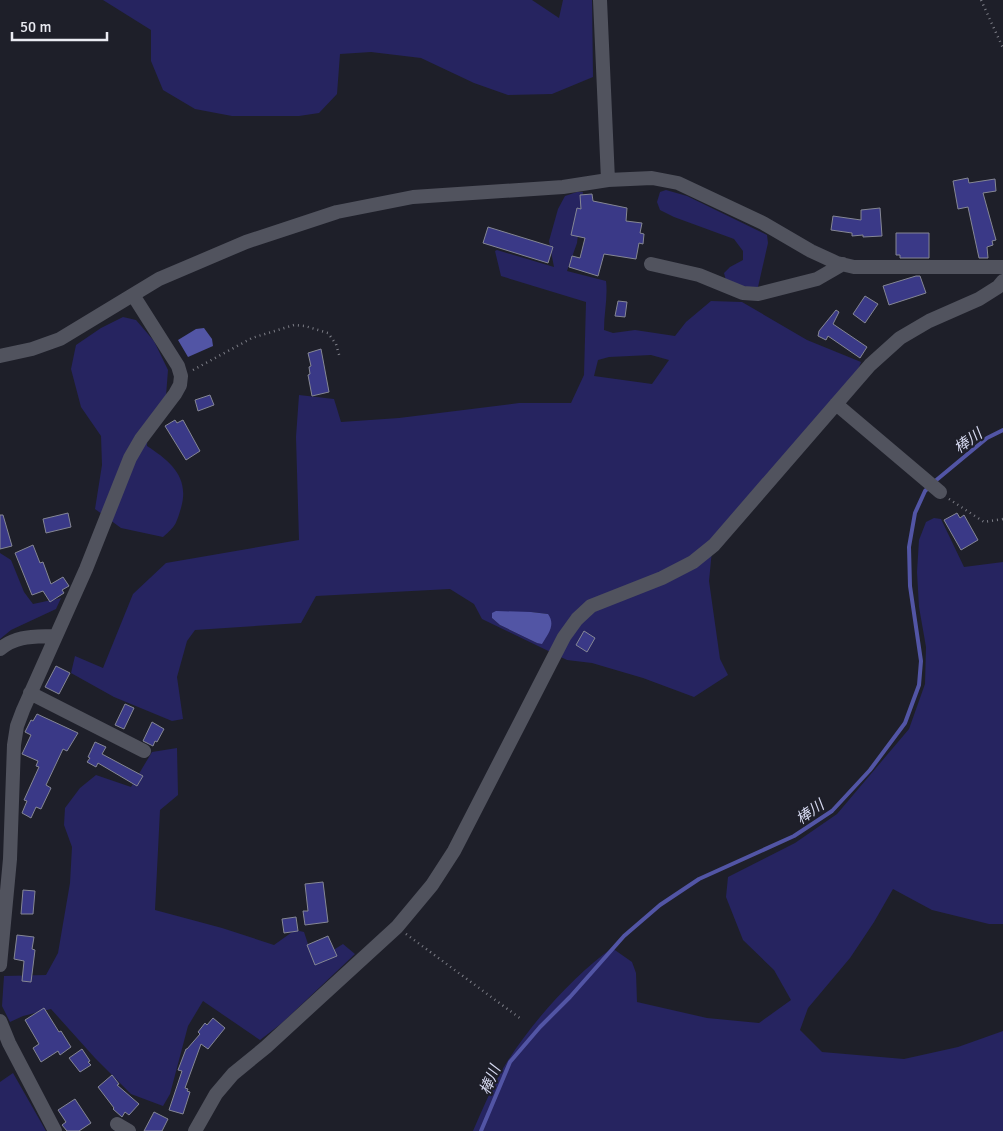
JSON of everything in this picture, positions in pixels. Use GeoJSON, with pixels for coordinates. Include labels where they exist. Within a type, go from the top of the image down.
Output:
{"type":"FeatureCollection","features":[{"type":"Feature","properties":{"kind":"street"},"geometry":{"type":"LineString","coordinates":[[600,0],[608,180]]}},
{"type":"Feature","properties":{"kind":"street"},"geometry":{"type":"LineString","coordinates":[[0,356],[60,340],[159,279],[246,242],[338,212],[413,197],[563,187],[608,180],[652,178],[678,183],[763,223],[811,251],[854,267],[1003,267]]}},
{"type":"Feature","properties":{"kind":"street"},"geometry":{"type":"LineString","coordinates":[[651,264],[699,275],[743,293],[758,294],[817,279],[843,264]]}},
{"type":"Feature","properties":{"kind":"street"},"geometry":{"type":"LineString","coordinates":[[195,1131],[216,1094],[233,1074],[266,1047],[397,927],[432,885],[454,851],[564,637],[576,619],[591,606],[662,578],[693,562],[714,545],[870,364],[900,338],[929,321],[979,299],[998,287],[1003,281]]}},
{"type":"Feature","properties":{"kind":"street"},"geometry":{"type":"LineString","coordinates":[[0,965],[10,859],[14,745],[17,726],[30,692],[89,561],[130,458],[141,439],[180,385],[181,376],[178,366],[133,295]]}},
{"type":"Feature","properties":{"kind":"street"},"geometry":{"type":"LineString","coordinates":[[836,404],[940,492]]}},
{"type":"Feature","properties":{"kind":"street"},"geometry":{"type":"LineString","coordinates":[[0,649],[15,639],[55,636]]}},
{"type":"Feature","properties":{"kind":"street"},"geometry":{"type":"LineString","coordinates":[[30,692],[144,751]]}},
{"type":"Feature","properties":{"kind":"street"},"geometry":{"type":"LineString","coordinates":[[0,1024],[55,1131]]}},
{"type":"Feature","properties":{"kind":"path"},"geometry":{"type":"LineString","coordinates":[[981,0],[1003,48]]}},
{"type":"Feature","properties":{"kind":"path"},"geometry":{"type":"LineString","coordinates":[[181,376],[252,338],[294,325],[305,326],[328,333],[336,344],[340,358]]}},
{"type":"Feature","properties":{"kind":"path"},"geometry":{"type":"LineString","coordinates":[[940,492],[984,522],[1003,519]]}},
{"type":"Feature","properties":{"kind":"path"},"geometry":{"type":"LineString","coordinates":[[397,927],[522,1019]]}},
{"type":"Feature","properties":{"kind":"shaded area"},"geometry":{"type":"Polygon","coordinates":[[[103,0],[532,0],[559,18],[563,0],[592,0],[593,77],[552,94],[508,95],[474,83],[421,58],[371,52],[340,54],[337,94],[319,113],[299,116],[232,116],[195,109],[163,90],[151,61],[151,30],[103,0]]]}},
{"type":"Feature","properties":{"kind":"shaded area"},"geometry":{"type":"Polygon","coordinates":[[[666,190],[687,196],[767,235],[768,243],[758,287],[727,284],[724,273],[730,267],[743,260],[743,251],[734,239],[660,210],[657,202],[660,192],[666,190]]]}},
{"type":"Feature","properties":{"kind":"shaded area"},"geometry":{"type":"Polygon","coordinates":[[[583,192],[577,243],[567,271],[606,281],[604,330],[613,333],[635,330],[675,336],[686,322],[711,301],[742,302],[807,340],[861,362],[857,373],[713,540],[709,581],[720,659],[728,675],[694,697],[643,678],[592,663],[567,660],[482,619],[474,604],[450,589],[316,596],[301,623],[195,630],[187,641],[177,677],[183,719],[172,721],[114,697],[71,673],[75,656],[103,668],[133,594],[166,563],[299,540],[296,437],[299,395],[334,399],[341,422],[399,418],[519,403],[571,403],[584,375],[586,302],[501,276],[495,251],[554,267],[549,241],[558,209],[565,196],[583,192]],[[651,355],[609,357],[598,360],[594,376],[652,384],[669,360],[651,355]],[[531,612],[492,618],[500,625],[537,643],[548,614],[531,612]]]}},
{"type":"Feature","properties":{"kind":"shaded area"},"geometry":{"type":"Polygon","coordinates":[[[123,317],[136,320],[154,341],[168,370],[166,396],[148,420],[147,446],[176,471],[183,487],[183,497],[175,524],[163,537],[121,528],[95,509],[102,465],[101,436],[81,407],[71,369],[76,345],[101,328],[123,317]]]}},
{"type":"Feature","properties":{"kind":"shaded area"},"geometry":{"type":"Polygon","coordinates":[[[204,328],[212,339],[213,346],[188,357],[178,340],[196,329],[204,328]]]}},
{"type":"Feature","properties":{"kind":"shaded area"},"geometry":{"type":"Polygon","coordinates":[[[934,518],[941,519],[964,567],[1003,562],[1003,924],[989,924],[932,910],[893,889],[850,958],[808,1008],[800,1030],[822,1052],[904,1059],[958,1047],[1003,1031],[1003,1131],[473,1131],[505,1065],[531,1028],[579,975],[612,948],[632,962],[636,973],[637,1002],[707,1018],[759,1023],[791,1000],[774,970],[743,940],[726,897],[728,877],[795,843],[837,814],[909,729],[925,684],[926,647],[919,607],[917,572],[919,540],[926,522],[934,518]]]}},
{"type":"Feature","properties":{"kind":"shaded area"},"geometry":{"type":"Polygon","coordinates":[[[0,553],[11,560],[24,592],[33,604],[61,598],[56,609],[11,630],[0,639],[0,553]]]}},
{"type":"Feature","properties":{"kind":"shaded area"},"geometry":{"type":"Polygon","coordinates":[[[496,611],[548,614],[551,622],[549,633],[542,644],[537,643],[500,625],[492,618],[492,613],[496,611]]]}},
{"type":"Feature","properties":{"kind":"shaded area"},"geometry":{"type":"Polygon","coordinates":[[[177,748],[178,795],[160,810],[155,910],[222,928],[274,945],[295,930],[304,932],[314,962],[343,944],[355,954],[282,1023],[260,1040],[203,1001],[188,1026],[170,1094],[163,1106],[131,1094],[95,1058],[51,1009],[23,1016],[10,1022],[2,1006],[4,976],[46,975],[58,953],[70,883],[72,847],[64,825],[65,808],[80,788],[96,775],[131,787],[152,752],[177,748]]]}},
{"type":"Feature","properties":{"kind":"shaded area"},"geometry":{"type":"Polygon","coordinates":[[[13,1073],[46,1131],[0,1131],[0,1082],[13,1073]]]}},
{"type":"Feature","properties":{"kind":"building"},"geometry":{"type":"Polygon","coordinates":[[[968,178],[969,183],[995,179],[996,191],[983,193],[996,240],[992,241],[993,245],[987,247],[988,258],[979,258],[968,207],[958,209],[953,181],[968,178]]]}},
{"type":"Feature","properties":{"kind":"building"},"geometry":{"type":"Polygon","coordinates":[[[592,194],[593,201],[627,208],[626,221],[642,223],[640,233],[644,234],[643,244],[639,243],[636,259],[604,254],[598,276],[569,267],[572,256],[580,258],[585,238],[571,235],[577,208],[581,209],[580,195],[592,194]]]}},
{"type":"Feature","properties":{"kind":"building"},"geometry":{"type":"Polygon","coordinates":[[[880,208],[882,236],[852,236],[852,233],[831,230],[833,216],[861,220],[861,210],[880,208]]]}},
{"type":"Feature","properties":{"kind":"building"},"geometry":{"type":"Polygon","coordinates":[[[488,227],[553,247],[548,263],[483,243],[488,227]]]}},
{"type":"Feature","properties":{"kind":"building"},"geometry":{"type":"Polygon","coordinates":[[[896,233],[929,233],[929,258],[900,258],[900,255],[896,255],[896,233]]]}},
{"type":"Feature","properties":{"kind":"building"},"geometry":{"type":"Polygon","coordinates":[[[920,276],[926,293],[889,305],[883,286],[920,276]]]}},
{"type":"Feature","properties":{"kind":"building"},"geometry":{"type":"Polygon","coordinates":[[[865,296],[878,304],[865,323],[853,314],[865,296]]]}},
{"type":"Feature","properties":{"kind":"building"},"geometry":{"type":"Polygon","coordinates":[[[618,301],[627,302],[625,317],[615,316],[618,301]]]}},
{"type":"Feature","properties":{"kind":"building"},"geometry":{"type":"Polygon","coordinates":[[[836,310],[839,312],[833,324],[867,347],[860,358],[828,336],[826,340],[818,336],[819,331],[836,310]]]}},
{"type":"Feature","properties":{"kind":"building"},"geometry":{"type":"Polygon","coordinates":[[[321,349],[329,392],[312,396],[308,375],[310,374],[309,367],[311,366],[308,353],[321,349]]]}},
{"type":"Feature","properties":{"kind":"building"},"geometry":{"type":"Polygon","coordinates":[[[210,395],[214,405],[198,411],[195,400],[210,395]]]}},
{"type":"Feature","properties":{"kind":"building"},"geometry":{"type":"Polygon","coordinates":[[[175,420],[177,423],[183,420],[200,451],[186,460],[165,426],[175,420]]]}},
{"type":"Feature","properties":{"kind":"building"},"geometry":{"type":"Polygon","coordinates":[[[68,513],[71,527],[46,533],[43,519],[68,513]]]}},
{"type":"Feature","properties":{"kind":"building"},"geometry":{"type":"Polygon","coordinates":[[[957,513],[960,518],[964,515],[978,540],[961,550],[944,520],[957,513]]]}},
{"type":"Feature","properties":{"kind":"building"},"geometry":{"type":"Polygon","coordinates":[[[0,515],[3,515],[12,546],[0,549],[0,515]]]}},
{"type":"Feature","properties":{"kind":"building"},"geometry":{"type":"Polygon","coordinates":[[[33,545],[40,563],[43,562],[51,584],[63,577],[69,586],[62,590],[64,593],[50,602],[43,591],[32,595],[15,553],[33,545]]]}},
{"type":"Feature","properties":{"kind":"building"},"geometry":{"type":"Polygon","coordinates":[[[584,631],[595,638],[587,652],[576,645],[584,631]]]}},
{"type":"Feature","properties":{"kind":"building"},"geometry":{"type":"Polygon","coordinates":[[[56,666],[70,673],[59,694],[45,687],[56,666]]]}},
{"type":"Feature","properties":{"kind":"building"},"geometry":{"type":"Polygon","coordinates":[[[125,704],[134,708],[124,729],[115,725],[125,704]]]}},
{"type":"Feature","properties":{"kind":"building"},"geometry":{"type":"Polygon","coordinates":[[[37,714],[78,733],[67,751],[63,749],[46,785],[51,788],[41,809],[36,807],[31,818],[22,813],[27,801],[24,800],[39,767],[36,766],[38,761],[22,754],[31,735],[25,732],[31,720],[33,721],[37,714]]]}},
{"type":"Feature","properties":{"kind":"building"},"geometry":{"type":"Polygon","coordinates":[[[152,722],[164,729],[153,746],[143,741],[152,722]]]}},
{"type":"Feature","properties":{"kind":"building"},"geometry":{"type":"Polygon","coordinates":[[[95,742],[106,747],[102,754],[143,776],[137,786],[98,763],[96,767],[87,762],[95,742]]]}},
{"type":"Feature","properties":{"kind":"building"},"geometry":{"type":"Polygon","coordinates":[[[323,882],[328,922],[305,925],[303,911],[308,911],[305,884],[323,882]]]}},
{"type":"Feature","properties":{"kind":"building"},"geometry":{"type":"Polygon","coordinates":[[[23,890],[35,891],[33,914],[21,914],[23,890]]]}},
{"type":"Feature","properties":{"kind":"building"},"geometry":{"type":"Polygon","coordinates":[[[296,917],[298,931],[284,933],[282,919],[296,917]]]}},
{"type":"Feature","properties":{"kind":"building"},"geometry":{"type":"Polygon","coordinates":[[[17,935],[34,937],[32,949],[35,950],[31,982],[22,981],[24,961],[14,959],[17,935]]]}},
{"type":"Feature","properties":{"kind":"building"},"geometry":{"type":"Polygon","coordinates":[[[328,936],[337,956],[315,965],[307,945],[328,936]]]}},
{"type":"Feature","properties":{"kind":"building"},"geometry":{"type":"Polygon","coordinates":[[[44,1008],[71,1047],[60,1055],[58,1051],[41,1062],[33,1048],[39,1044],[25,1020],[44,1008]]]}},
{"type":"Feature","properties":{"kind":"building"},"geometry":{"type":"Polygon","coordinates":[[[213,1018],[225,1028],[208,1049],[201,1044],[185,1088],[190,1092],[183,1114],[169,1110],[182,1071],[178,1070],[186,1049],[200,1034],[198,1032],[205,1023],[207,1025],[213,1018]]]}},
{"type":"Feature","properties":{"kind":"building"},"geometry":{"type":"Polygon","coordinates":[[[82,1049],[91,1065],[80,1072],[69,1058],[82,1049]]]}},
{"type":"Feature","properties":{"kind":"building"},"geometry":{"type":"Polygon","coordinates":[[[112,1075],[119,1084],[117,1085],[139,1104],[129,1115],[125,1112],[122,1117],[113,1109],[98,1087],[112,1075]]]}},
{"type":"Feature","properties":{"kind":"building"},"geometry":{"type":"Polygon","coordinates":[[[75,1099],[91,1123],[79,1131],[67,1131],[62,1125],[66,1122],[58,1110],[75,1099]]]}},
{"type":"Feature","properties":{"kind":"building"},"geometry":{"type":"Polygon","coordinates":[[[154,1112],[168,1119],[162,1131],[144,1131],[154,1112]]]}},
{"type":"Feature","properties":{"kind":"waterway","name":"棒川"},"geometry":{"type":"LineString","coordinates":[[934,482],[987,438],[1003,430]]}},
{"type":"Feature","properties":{"kind":"waterway","name":"棒川"},"geometry":{"type":"LineString","coordinates":[[481,1131],[510,1062],[624,936],[660,905],[699,879],[794,836],[832,811],[870,770],[905,723],[919,685],[921,661],[910,586],[909,547],[915,513],[925,491],[929,487]]}}]}
